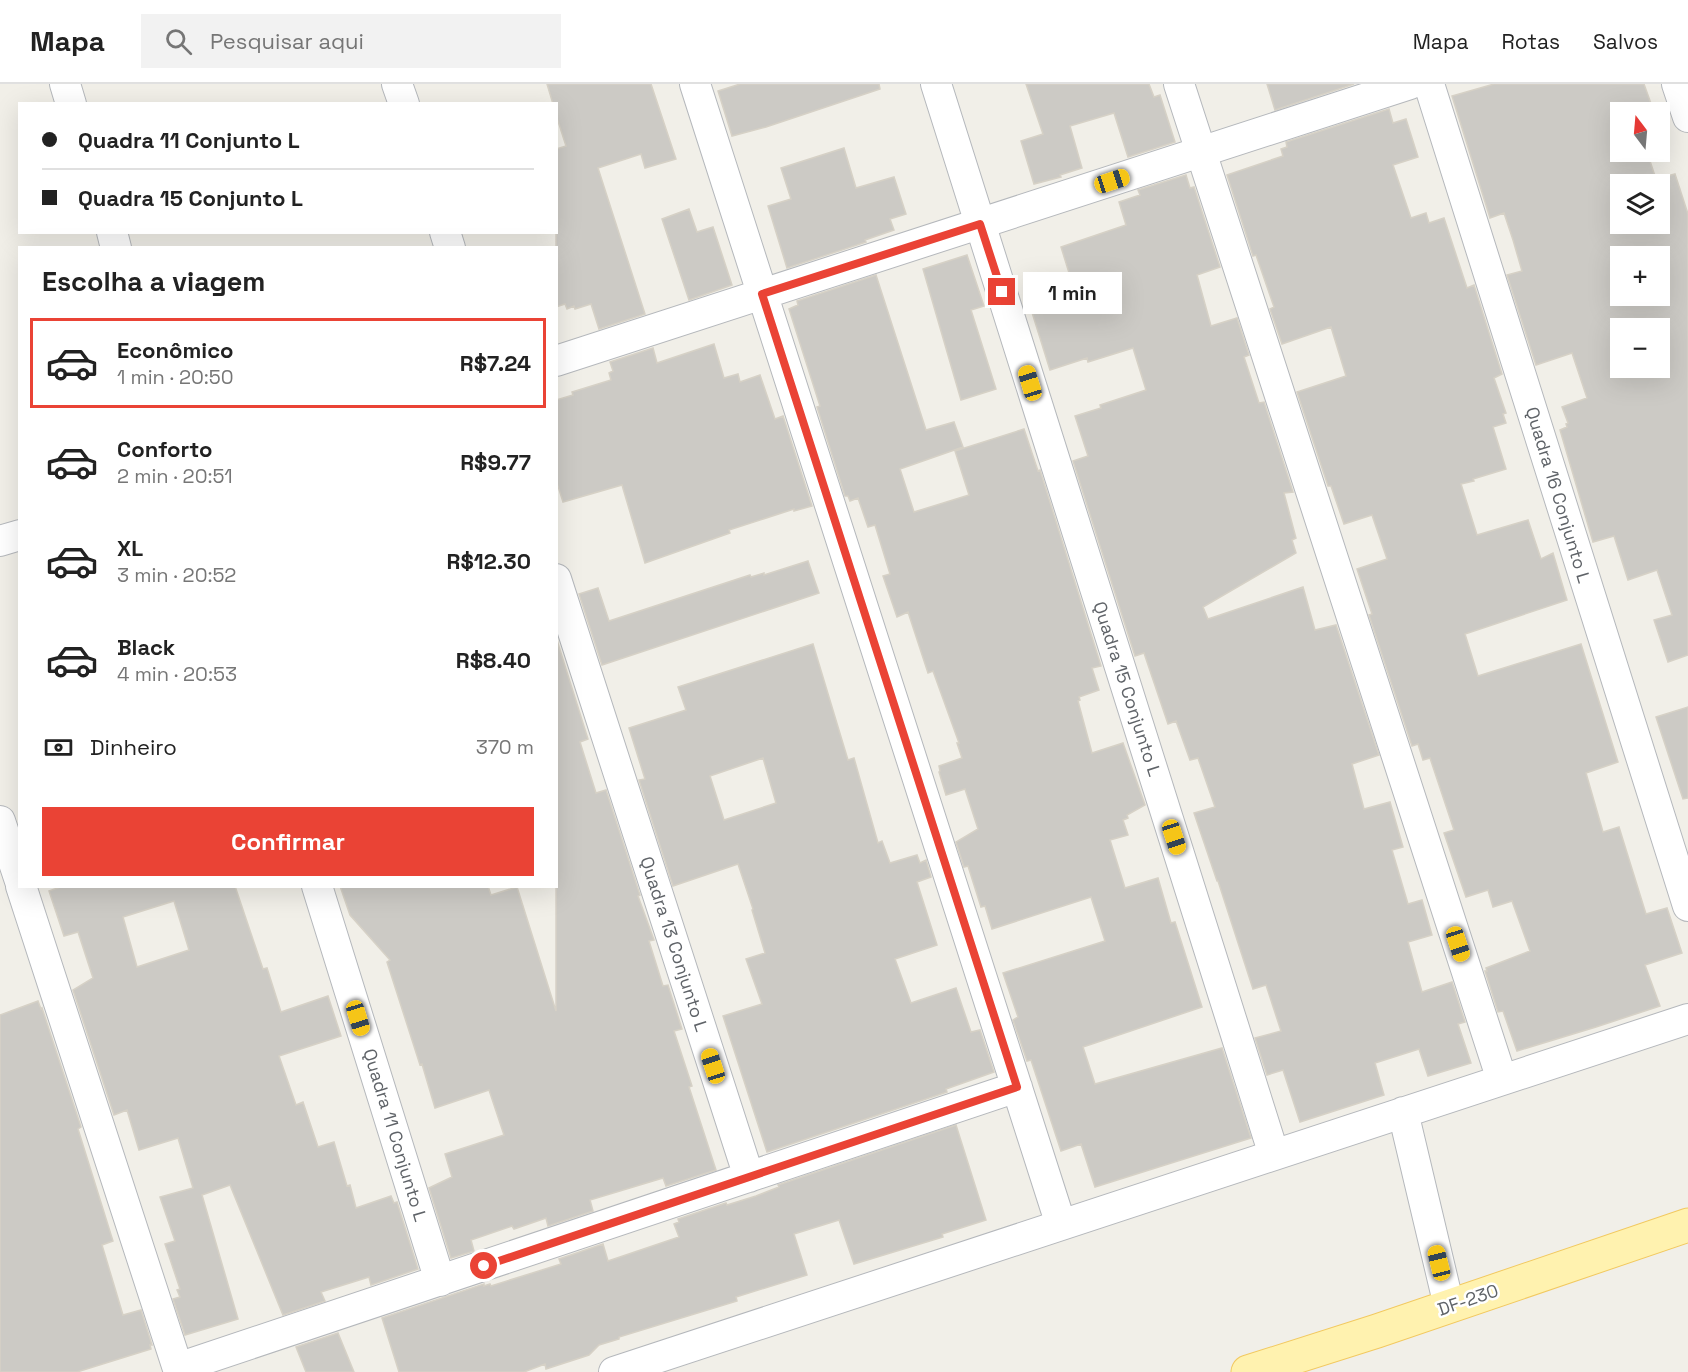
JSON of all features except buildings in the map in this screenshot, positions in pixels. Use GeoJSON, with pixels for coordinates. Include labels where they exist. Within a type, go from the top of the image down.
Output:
{"type":"FeatureCollection","features":[{"type":"Feature","properties":{"kind":"main road","name":"DF-230"},"geometry":{"type":"LineString","coordinates":[[1248,1372],[1377,1331],[1688,1225]]}},
{"type":"Feature","properties":{"kind":"street"},"geometry":{"type":"LineString","coordinates":[[65,84],[70,102]]}},
{"type":"Feature","properties":{"kind":"street"},"geometry":{"type":"LineString","coordinates":[[397,84],[403,102]]}},
{"type":"Feature","properties":{"kind":"street"},"geometry":{"type":"LineString","coordinates":[[694,84],[1061,1225]]}},
{"type":"Feature","properties":{"kind":"street","name":"Quadra 15 Conjunto L"},"geometry":{"type":"LineString","coordinates":[[936,84],[1274,1155]]}},
{"type":"Feature","properties":{"kind":"street"},"geometry":{"type":"LineString","coordinates":[[1179,84],[1502,1080]]}},
{"type":"Feature","properties":{"kind":"street"},"geometry":{"type":"LineString","coordinates":[[558,360],[1410,84]]}},
{"type":"Feature","properties":{"kind":"street","name":"Quadra 16 Conjunto L"},"geometry":{"type":"LineString","coordinates":[[1429,84],[1688,906]]}},
{"type":"Feature","properties":{"kind":"street"},"geometry":{"type":"LineString","coordinates":[[1677,84],[1688,117]]}},
{"type":"Feature","properties":{"kind":"street"},"geometry":{"type":"LineString","coordinates":[[0,542],[18,536]]}},
{"type":"Feature","properties":{"kind":"street","name":"Quadra 13 Conjunto L"},"geometry":{"type":"LineString","coordinates":[[558,585],[749,1177]]}},
{"type":"Feature","properties":{"kind":"street"},"geometry":{"type":"LineString","coordinates":[[0,821],[18,875]]}},
{"type":"Feature","properties":{"kind":"street"},"geometry":{"type":"LineString","coordinates":[[22,888],[178,1370],[1017,1087]]}},
{"type":"Feature","properties":{"kind":"street","name":"Quadra 11 Conjunto L"},"geometry":{"type":"LineString","coordinates":[[318,888],[440,1281]]}},
{"type":"Feature","properties":{"kind":"street"},"geometry":{"type":"LineString","coordinates":[[614,1372],[1688,1018]]}},
{"type":"Feature","properties":{"kind":"street"},"geometry":{"type":"LineString","coordinates":[[1403,1112],[1449,1306]]}},
{"type":"Feature","properties":{"kind":"route"},"geometry":{"type":"LineString","coordinates":[[484,1266],[1017,1087],[762,294],[980,224],[1002,292]]}}]}
